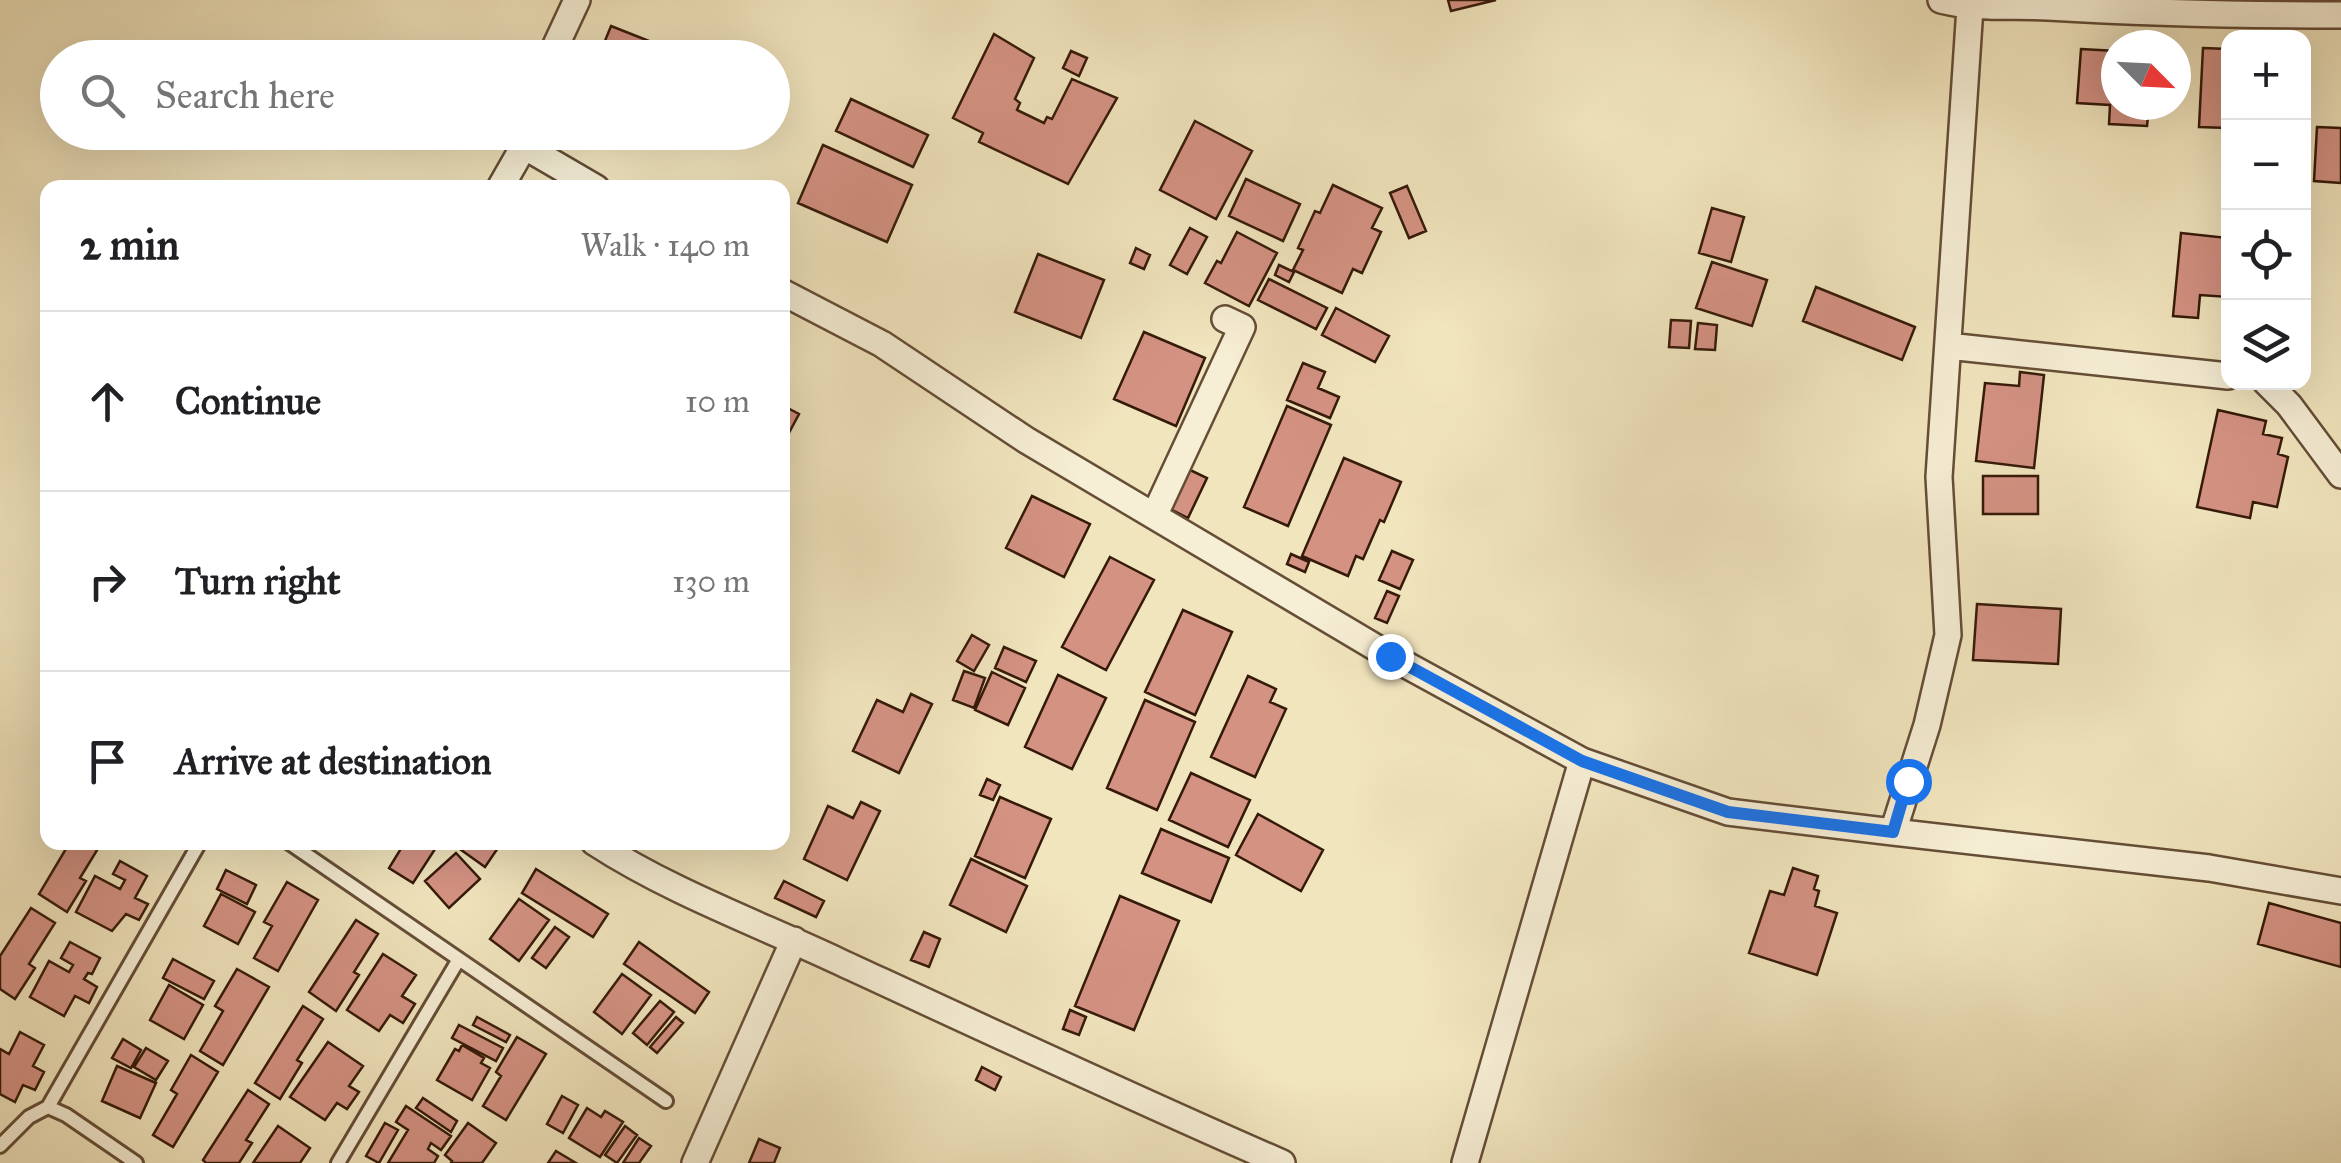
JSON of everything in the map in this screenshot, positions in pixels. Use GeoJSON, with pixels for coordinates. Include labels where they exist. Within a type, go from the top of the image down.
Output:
{"type":"FeatureCollection","features":[{"type":"Feature","properties":{"kind":"street"},"geometry":{"type":"LineString","coordinates":[[558,40],[577,0]]}},
{"type":"Feature","properties":{"kind":"street"},"geometry":{"type":"LineString","coordinates":[[1941,0],[1970,7],[2043,7],[2136,14],[2341,16]]}},
{"type":"Feature","properties":{"kind":"street"},"geometry":{"type":"LineString","coordinates":[[1893,832],[1927,725],[1948,635],[1939,478],[1970,7]]}},
{"type":"Feature","properties":{"kind":"street"},"geometry":{"type":"LineString","coordinates":[[504,180],[520,150]]}},
{"type":"Feature","properties":{"kind":"street"},"geometry":{"type":"LineString","coordinates":[[542,150],[585,180]]}},
{"type":"Feature","properties":{"kind":"street"},"geometry":{"type":"LineString","coordinates":[[790,296],[882,344],[1026,440],[1390,656],[1582,761],[1728,812],[2208,868],[2341,890]]}},
{"type":"Feature","properties":{"kind":"street"},"geometry":{"type":"LineString","coordinates":[[1155,514],[1242,326],[1225,319]]}},
{"type":"Feature","properties":{"kind":"street"},"geometry":{"type":"LineString","coordinates":[[1948,346],[2221,375]]}},
{"type":"Feature","properties":{"kind":"street"},"geometry":{"type":"LineString","coordinates":[[2274,390],[2341,475]]}},
{"type":"Feature","properties":{"kind":"street"},"geometry":{"type":"LineString","coordinates":[[1465,1163],[1582,761]]}},
{"type":"Feature","properties":{"kind":"street"},"geometry":{"type":"LineString","coordinates":[[607,850],[674,890],[794,940],[1138,1101],[1282,1163]]}},
{"type":"Feature","properties":{"kind":"street"},"geometry":{"type":"LineString","coordinates":[[695,1163],[794,940]]}},
{"type":"Feature","properties":{"kind":"lane"},"geometry":{"type":"LineString","coordinates":[[0,1146],[29,1117],[48,1107],[195,850]]}},
{"type":"Feature","properties":{"kind":"lane"},"geometry":{"type":"LineString","coordinates":[[300,850],[666,1101]]}},
{"type":"Feature","properties":{"kind":"lane"},"geometry":{"type":"LineString","coordinates":[[338,1163],[460,959]]}},
{"type":"Feature","properties":{"kind":"lane"},"geometry":{"type":"LineString","coordinates":[[48,1107],[136,1163]]}},
{"type":"Feature","properties":{"kind":"building"},"geometry":{"type":"Polygon","coordinates":[[[1448,0],[1496,0],[1451,11],[1448,0]]]}},
{"type":"Feature","properties":{"kind":"building"},"geometry":{"type":"Polygon","coordinates":[[[611,26],[646,40],[605,40],[611,26]]]}},
{"type":"Feature","properties":{"kind":"building"},"geometry":{"type":"Polygon","coordinates":[[[994,34],[1034,58],[1015,99],[1020,103],[1017,110],[1044,123],[1047,117],[1052,119],[1072,79],[1117,98],[1068,184],[979,142],[983,133],[953,118],[994,34]]]}},
{"type":"Feature","properties":{"kind":"building"},"geometry":{"type":"Polygon","coordinates":[[[2203,48],[2221,49],[2221,128],[2199,127],[2203,48]]]}},
{"type":"Feature","properties":{"kind":"building"},"geometry":{"type":"Polygon","coordinates":[[[2081,49],[2101,50],[2101,104],[2077,103],[2081,49]]]}},
{"type":"Feature","properties":{"kind":"building"},"geometry":{"type":"Polygon","coordinates":[[[1071,51],[1087,58],[1079,76],[1063,68],[1071,51]]]}},
{"type":"Feature","properties":{"kind":"building"},"geometry":{"type":"Polygon","coordinates":[[[851,99],[928,135],[913,167],[836,131],[851,99]]]}},
{"type":"Feature","properties":{"kind":"building"},"geometry":{"type":"Polygon","coordinates":[[[2109,120],[2148,120],[2147,126],[2109,124],[2109,120]]]}},
{"type":"Feature","properties":{"kind":"building"},"geometry":{"type":"Polygon","coordinates":[[[1195,121],[1252,151],[1216,219],[1160,190],[1195,121]]]}},
{"type":"Feature","properties":{"kind":"building"},"geometry":{"type":"Polygon","coordinates":[[[2317,127],[2341,128],[2341,183],[2314,181],[2317,127]]]}},
{"type":"Feature","properties":{"kind":"building"},"geometry":{"type":"Polygon","coordinates":[[[823,145],[912,185],[887,242],[798,203],[823,145]]]}},
{"type":"Feature","properties":{"kind":"building"},"geometry":{"type":"Polygon","coordinates":[[[1246,179],[1300,204],[1283,241],[1229,216],[1246,179]]]}},
{"type":"Feature","properties":{"kind":"building"},"geometry":{"type":"Polygon","coordinates":[[[1333,185],[1382,208],[1372,228],[1381,232],[1362,273],[1353,269],[1342,293],[1293,270],[1303,250],[1298,248],[1315,211],[1320,213],[1333,185]]]}},
{"type":"Feature","properties":{"kind":"building"},"geometry":{"type":"Polygon","coordinates":[[[1407,186],[1426,231],[1409,238],[1390,193],[1407,186]]]}},
{"type":"Feature","properties":{"kind":"building"},"geometry":{"type":"Polygon","coordinates":[[[1712,208],[1744,217],[1731,262],[1699,253],[1712,208]]]}},
{"type":"Feature","properties":{"kind":"building"},"geometry":{"type":"Polygon","coordinates":[[[1190,228],[1207,237],[1187,274],[1170,265],[1190,228]]]}},
{"type":"Feature","properties":{"kind":"building"},"geometry":{"type":"Polygon","coordinates":[[[1237,232],[1277,253],[1249,306],[1205,283],[1237,232]]]}},
{"type":"Feature","properties":{"kind":"building"},"geometry":{"type":"Polygon","coordinates":[[[2181,233],[2221,237],[2221,296],[2200,295],[2198,318],[2173,316],[2181,233]]]}},
{"type":"Feature","properties":{"kind":"building"},"geometry":{"type":"Polygon","coordinates":[[[1136,248],[1150,255],[1144,269],[1130,263],[1136,248]]]}},
{"type":"Feature","properties":{"kind":"building"},"geometry":{"type":"Polygon","coordinates":[[[1038,254],[1104,280],[1081,338],[1015,312],[1038,254]]]}},
{"type":"Feature","properties":{"kind":"building"},"geometry":{"type":"Polygon","coordinates":[[[1712,262],[1767,280],[1752,326],[1696,308],[1712,262]]]}},
{"type":"Feature","properties":{"kind":"building"},"geometry":{"type":"Polygon","coordinates":[[[1279,265],[1294,272],[1289,282],[1275,275],[1279,265]]]}},
{"type":"Feature","properties":{"kind":"building"},"geometry":{"type":"Polygon","coordinates":[[[1269,279],[1327,308],[1316,329],[1258,300],[1269,279]]]}},
{"type":"Feature","properties":{"kind":"building"},"geometry":{"type":"Polygon","coordinates":[[[1816,287],[1915,327],[1902,360],[1803,321],[1816,287]]]}},
{"type":"Feature","properties":{"kind":"building"},"geometry":{"type":"Polygon","coordinates":[[[1336,308],[1389,336],[1375,362],[1322,335],[1336,308]]]}},
{"type":"Feature","properties":{"kind":"building"},"geometry":{"type":"Polygon","coordinates":[[[1671,320],[1691,321],[1689,348],[1669,347],[1671,320]]]}},
{"type":"Feature","properties":{"kind":"building"},"geometry":{"type":"Polygon","coordinates":[[[1698,323],[1717,325],[1715,350],[1695,349],[1698,323]]]}},
{"type":"Feature","properties":{"kind":"building"},"geometry":{"type":"Polygon","coordinates":[[[1144,332],[1205,358],[1176,426],[1114,399],[1144,332]]]}},
{"type":"Feature","properties":{"kind":"building"},"geometry":{"type":"Polygon","coordinates":[[[1303,363],[1325,372],[1318,388],[1339,397],[1330,418],[1287,400],[1303,363]]]}},
{"type":"Feature","properties":{"kind":"building"},"geometry":{"type":"Polygon","coordinates":[[[2020,372],[2044,375],[2034,468],[1976,461],[1985,383],[2019,386],[2020,372]]]}},
{"type":"Feature","properties":{"kind":"building"},"geometry":{"type":"Polygon","coordinates":[[[1287,406],[1331,425],[1288,526],[1244,507],[1287,406]]]}},
{"type":"Feature","properties":{"kind":"building"},"geometry":{"type":"Polygon","coordinates":[[[790,409],[799,414],[790,431],[790,409]]]}},
{"type":"Feature","properties":{"kind":"building"},"geometry":{"type":"Polygon","coordinates":[[[2218,410],[2266,421],[2263,434],[2282,438],[2278,454],[2288,457],[2277,507],[2253,502],[2250,518],[2197,507],[2218,410]]]}},
{"type":"Feature","properties":{"kind":"building"},"geometry":{"type":"Polygon","coordinates":[[[1344,458],[1401,482],[1384,522],[1380,520],[1363,559],[1356,556],[1348,576],[1302,556],[1344,458]]]}},
{"type":"Feature","properties":{"kind":"building"},"geometry":{"type":"Polygon","coordinates":[[[1188,469],[1207,478],[1188,518],[1168,508],[1188,469]]]}},
{"type":"Feature","properties":{"kind":"building"},"geometry":{"type":"Polygon","coordinates":[[[1983,476],[2038,476],[2038,514],[1983,514],[1983,476]]]}},
{"type":"Feature","properties":{"kind":"building"},"geometry":{"type":"Polygon","coordinates":[[[1032,496],[1090,524],[1064,577],[1006,548],[1032,496]]]}},
{"type":"Feature","properties":{"kind":"building"},"geometry":{"type":"Polygon","coordinates":[[[1392,551],[1413,560],[1400,589],[1379,580],[1392,551]]]}},
{"type":"Feature","properties":{"kind":"building"},"geometry":{"type":"Polygon","coordinates":[[[1291,554],[1309,562],[1305,572],[1287,564],[1291,554]]]}},
{"type":"Feature","properties":{"kind":"building"},"geometry":{"type":"Polygon","coordinates":[[[1110,557],[1154,580],[1106,670],[1062,647],[1110,557]]]}},
{"type":"Feature","properties":{"kind":"building"},"geometry":{"type":"Polygon","coordinates":[[[1387,591],[1399,596],[1387,623],[1375,618],[1387,591]]]}},
{"type":"Feature","properties":{"kind":"building"},"geometry":{"type":"Polygon","coordinates":[[[1977,604],[2061,609],[2058,664],[1973,660],[1977,604]]]}},
{"type":"Feature","properties":{"kind":"building"},"geometry":{"type":"Polygon","coordinates":[[[1183,610],[1232,632],[1195,715],[1145,692],[1183,610]]]}},
{"type":"Feature","properties":{"kind":"building"},"geometry":{"type":"Polygon","coordinates":[[[972,635],[989,645],[974,671],[957,661],[972,635]]]}},
{"type":"Feature","properties":{"kind":"building"},"geometry":{"type":"Polygon","coordinates":[[[1004,647],[1036,661],[1026,682],[995,668],[1004,647]]]}},
{"type":"Feature","properties":{"kind":"building"},"geometry":{"type":"Polygon","coordinates":[[[964,671],[985,678],[974,708],[953,700],[964,671]]]}},
{"type":"Feature","properties":{"kind":"building"},"geometry":{"type":"Polygon","coordinates":[[[992,672],[1025,688],[1008,725],[975,710],[992,672]]]}},
{"type":"Feature","properties":{"kind":"building"},"geometry":{"type":"Polygon","coordinates":[[[1058,675],[1106,698],[1072,769],[1025,747],[1058,675]]]}},
{"type":"Feature","properties":{"kind":"building"},"geometry":{"type":"Polygon","coordinates":[[[1248,676],[1276,689],[1270,702],[1286,709],[1255,777],[1211,757],[1248,676]]]}},
{"type":"Feature","properties":{"kind":"building"},"geometry":{"type":"Polygon","coordinates":[[[911,694],[932,704],[899,773],[853,751],[877,700],[903,712],[911,694]]]}},
{"type":"Feature","properties":{"kind":"building"},"geometry":{"type":"Polygon","coordinates":[[[1145,700],[1195,722],[1157,810],[1107,788],[1145,700]]]}},
{"type":"Feature","properties":{"kind":"building"},"geometry":{"type":"Polygon","coordinates":[[[1191,773],[1250,800],[1228,847],[1169,820],[1191,773]]]}},
{"type":"Feature","properties":{"kind":"building"},"geometry":{"type":"Polygon","coordinates":[[[987,779],[1000,785],[993,800],[980,795],[987,779]]]}},
{"type":"Feature","properties":{"kind":"building"},"geometry":{"type":"Polygon","coordinates":[[[1000,797],[1051,819],[1025,878],[975,856],[1000,797]]]}},
{"type":"Feature","properties":{"kind":"building"},"geometry":{"type":"Polygon","coordinates":[[[861,802],[880,811],[847,880],[804,859],[828,806],[853,818],[861,802]]]}},
{"type":"Feature","properties":{"kind":"building"},"geometry":{"type":"Polygon","coordinates":[[[1258,814],[1323,850],[1301,891],[1236,855],[1258,814]]]}},
{"type":"Feature","properties":{"kind":"building"},"geometry":{"type":"Polygon","coordinates":[[[1161,829],[1229,858],[1211,902],[1142,873],[1161,829]]]}},
{"type":"Feature","properties":{"kind":"building"},"geometry":{"type":"Polygon","coordinates":[[[65,850],[97,850],[80,878],[86,881],[67,912],[39,894],[65,850]]]}},
{"type":"Feature","properties":{"kind":"building"},"geometry":{"type":"Polygon","coordinates":[[[400,850],[434,850],[413,883],[389,868],[400,850]]]}},
{"type":"Feature","properties":{"kind":"building"},"geometry":{"type":"Polygon","coordinates":[[[461,850],[497,850],[485,867],[461,850]]]}},
{"type":"Feature","properties":{"kind":"building"},"geometry":{"type":"Polygon","coordinates":[[[456,853],[480,879],[449,908],[425,881],[456,853]]]}},
{"type":"Feature","properties":{"kind":"building"},"geometry":{"type":"Polygon","coordinates":[[[971,859],[1027,886],[1006,932],[950,905],[971,859]]]}},
{"type":"Feature","properties":{"kind":"building"},"geometry":{"type":"Polygon","coordinates":[[[120,861],[147,876],[135,898],[148,904],[139,920],[126,914],[112,931],[76,912],[95,876],[120,889],[125,880],[113,874],[120,861]]]}},
{"type":"Feature","properties":{"kind":"building"},"geometry":{"type":"Polygon","coordinates":[[[1793,868],[1818,876],[1815,906],[1837,913],[1817,975],[1749,953],[1770,891],[1784,895],[1793,868]]]}},
{"type":"Feature","properties":{"kind":"building"},"geometry":{"type":"Polygon","coordinates":[[[536,869],[608,914],[593,937],[522,893],[536,869]]]}},
{"type":"Feature","properties":{"kind":"building"},"geometry":{"type":"Polygon","coordinates":[[[226,870],[256,885],[247,904],[217,889],[226,870]]]}},
{"type":"Feature","properties":{"kind":"building"},"geometry":{"type":"Polygon","coordinates":[[[784,881],[824,901],[816,917],[775,898],[784,881]]]}},
{"type":"Feature","properties":{"kind":"building"},"geometry":{"type":"Polygon","coordinates":[[[287,882],[318,900],[278,971],[254,958],[272,926],[264,922],[287,882]]]}},
{"type":"Feature","properties":{"kind":"building"},"geometry":{"type":"Polygon","coordinates":[[[221,894],[255,912],[238,944],[204,926],[221,894]]]}},
{"type":"Feature","properties":{"kind":"building"},"geometry":{"type":"Polygon","coordinates":[[[1120,896],[1179,921],[1134,1030],[1075,1006],[1120,896]]]}},
{"type":"Feature","properties":{"kind":"building"},"geometry":{"type":"Polygon","coordinates":[[[519,899],[549,920],[519,961],[490,939],[519,899]]]}},
{"type":"Feature","properties":{"kind":"building"},"geometry":{"type":"Polygon","coordinates":[[[2269,903],[2341,923],[2341,967],[2258,944],[2269,903]]]}},
{"type":"Feature","properties":{"kind":"building"},"geometry":{"type":"Polygon","coordinates":[[[31,908],[55,923],[29,964],[35,968],[15,999],[0,989],[0,956],[31,908]]]}},
{"type":"Feature","properties":{"kind":"building"},"geometry":{"type":"Polygon","coordinates":[[[356,920],[378,934],[336,1011],[309,992],[356,920]]]}},
{"type":"Feature","properties":{"kind":"building"},"geometry":{"type":"Polygon","coordinates":[[[555,927],[569,937],[546,968],[532,958],[555,927]]]}},
{"type":"Feature","properties":{"kind":"building"},"geometry":{"type":"Polygon","coordinates":[[[924,932],[940,939],[929,967],[911,960],[924,932]]]}},
{"type":"Feature","properties":{"kind":"building"},"geometry":{"type":"Polygon","coordinates":[[[70,942],[100,958],[92,974],[84,979],[97,987],[89,1003],[75,996],[64,1016],[30,997],[49,961],[69,972],[73,965],[61,958],[70,942]]]}},
{"type":"Feature","properties":{"kind":"building"},"geometry":{"type":"Polygon","coordinates":[[[639,942],[709,992],[695,1013],[624,964],[639,942]]]}},
{"type":"Feature","properties":{"kind":"building"},"geometry":{"type":"Polygon","coordinates":[[[383,954],[416,975],[402,996],[415,1004],[403,1023],[390,1015],[379,1031],[347,1010],[383,954]]]}},
{"type":"Feature","properties":{"kind":"building"},"geometry":{"type":"Polygon","coordinates":[[[173,959],[214,981],[204,999],[163,978],[173,959]]]}},
{"type":"Feature","properties":{"kind":"building"},"geometry":{"type":"Polygon","coordinates":[[[237,969],[269,987],[223,1065],[200,1051],[223,1011],[215,1006],[237,969]]]}},
{"type":"Feature","properties":{"kind":"building"},"geometry":{"type":"Polygon","coordinates":[[[622,974],[651,995],[622,1034],[594,1012],[622,974]]]}},
{"type":"Feature","properties":{"kind":"building"},"geometry":{"type":"Polygon","coordinates":[[[169,985],[203,1005],[184,1039],[150,1020],[169,985]]]}},
{"type":"Feature","properties":{"kind":"building"},"geometry":{"type":"Polygon","coordinates":[[[660,1001],[674,1012],[647,1045],[633,1033],[660,1001]]]}},
{"type":"Feature","properties":{"kind":"building"},"geometry":{"type":"Polygon","coordinates":[[[303,1006],[323,1019],[297,1060],[302,1063],[280,1099],[255,1083],[303,1006]]]}},
{"type":"Feature","properties":{"kind":"building"},"geometry":{"type":"Polygon","coordinates":[[[1070,1010],[1086,1017],[1079,1035],[1063,1029],[1070,1010]]]}},
{"type":"Feature","properties":{"kind":"building"},"geometry":{"type":"Polygon","coordinates":[[[477,1017],[510,1035],[506,1042],[473,1025],[477,1017]]]}},
{"type":"Feature","properties":{"kind":"building"},"geometry":{"type":"Polygon","coordinates":[[[676,1017],[683,1023],[657,1053],[650,1047],[676,1017]]]}},
{"type":"Feature","properties":{"kind":"building"},"geometry":{"type":"Polygon","coordinates":[[[459,1025],[503,1048],[496,1061],[452,1038],[459,1025]]]}},
{"type":"Feature","properties":{"kind":"building"},"geometry":{"type":"Polygon","coordinates":[[[20,1032],[44,1045],[33,1066],[44,1072],[35,1090],[23,1085],[15,1102],[0,1094],[0,1049],[9,1054],[20,1032]]]}},
{"type":"Feature","properties":{"kind":"building"},"geometry":{"type":"Polygon","coordinates":[[[517,1037],[546,1054],[506,1120],[483,1106],[501,1076],[496,1072],[517,1037]]]}},
{"type":"Feature","properties":{"kind":"building"},"geometry":{"type":"Polygon","coordinates":[[[123,1039],[141,1050],[131,1068],[112,1058],[123,1039]]]}},
{"type":"Feature","properties":{"kind":"building"},"geometry":{"type":"Polygon","coordinates":[[[328,1042],[363,1066],[349,1086],[359,1092],[347,1109],[337,1103],[325,1120],[290,1097],[328,1042]]]}},
{"type":"Feature","properties":{"kind":"building"},"geometry":{"type":"Polygon","coordinates":[[[462,1045],[484,1058],[481,1063],[490,1068],[472,1100],[437,1080],[455,1049],[459,1051],[462,1045]]]}},
{"type":"Feature","properties":{"kind":"building"},"geometry":{"type":"Polygon","coordinates":[[[146,1048],[168,1061],[156,1080],[134,1067],[146,1048]]]}},
{"type":"Feature","properties":{"kind":"building"},"geometry":{"type":"Polygon","coordinates":[[[191,1055],[218,1072],[173,1147],[153,1135],[177,1094],[171,1090],[191,1055]]]}},
{"type":"Feature","properties":{"kind":"building"},"geometry":{"type":"Polygon","coordinates":[[[117,1066],[156,1083],[140,1118],[102,1101],[117,1066]]]}},
{"type":"Feature","properties":{"kind":"building"},"geometry":{"type":"Polygon","coordinates":[[[982,1067],[1001,1077],[995,1090],[976,1080],[982,1067]]]}},
{"type":"Feature","properties":{"kind":"building"},"geometry":{"type":"Polygon","coordinates":[[[248,1090],[269,1104],[246,1140],[252,1143],[239,1163],[206,1163],[203,1160],[248,1090]]]}},
{"type":"Feature","properties":{"kind":"building"},"geometry":{"type":"Polygon","coordinates":[[[562,1096],[578,1105],[563,1133],[547,1124],[562,1096]]]}},
{"type":"Feature","properties":{"kind":"building"},"geometry":{"type":"Polygon","coordinates":[[[423,1098],[457,1121],[451,1132],[416,1108],[423,1098]]]}},
{"type":"Feature","properties":{"kind":"building"},"geometry":{"type":"Polygon","coordinates":[[[406,1106],[451,1136],[441,1150],[431,1143],[428,1149],[438,1156],[434,1163],[388,1163],[408,1130],[396,1122],[406,1106]]]}},
{"type":"Feature","properties":{"kind":"building"},"geometry":{"type":"Polygon","coordinates":[[[587,1108],[601,1117],[605,1111],[623,1122],[600,1157],[569,1138],[587,1108]]]}},
{"type":"Feature","properties":{"kind":"building"},"geometry":{"type":"Polygon","coordinates":[[[385,1123],[398,1130],[379,1163],[366,1156],[385,1123]]]}},
{"type":"Feature","properties":{"kind":"building"},"geometry":{"type":"Polygon","coordinates":[[[468,1123],[496,1143],[482,1163],[451,1163],[445,1155],[468,1123]]]}},
{"type":"Feature","properties":{"kind":"building"},"geometry":{"type":"Polygon","coordinates":[[[278,1126],[310,1148],[300,1163],[253,1163],[278,1126]]]}},
{"type":"Feature","properties":{"kind":"building"},"geometry":{"type":"Polygon","coordinates":[[[625,1126],[637,1135],[617,1163],[605,1155],[625,1126]]]}},
{"type":"Feature","properties":{"kind":"building"},"geometry":{"type":"Polygon","coordinates":[[[639,1138],[651,1146],[639,1163],[623,1163],[639,1138]]]}},
{"type":"Feature","properties":{"kind":"building"},"geometry":{"type":"Polygon","coordinates":[[[759,1139],[780,1148],[774,1163],[749,1163],[759,1139]]]}},
{"type":"Feature","properties":{"kind":"building"},"geometry":{"type":"Polygon","coordinates":[[[556,1151],[576,1163],[548,1163],[556,1151]]]}},
{"type":"Feature","properties":{"kind":"route"},"geometry":{"type":"LineString","coordinates":[[1390,656],[1582,761],[1728,812],[1893,832],[1908,781]]}}]}
